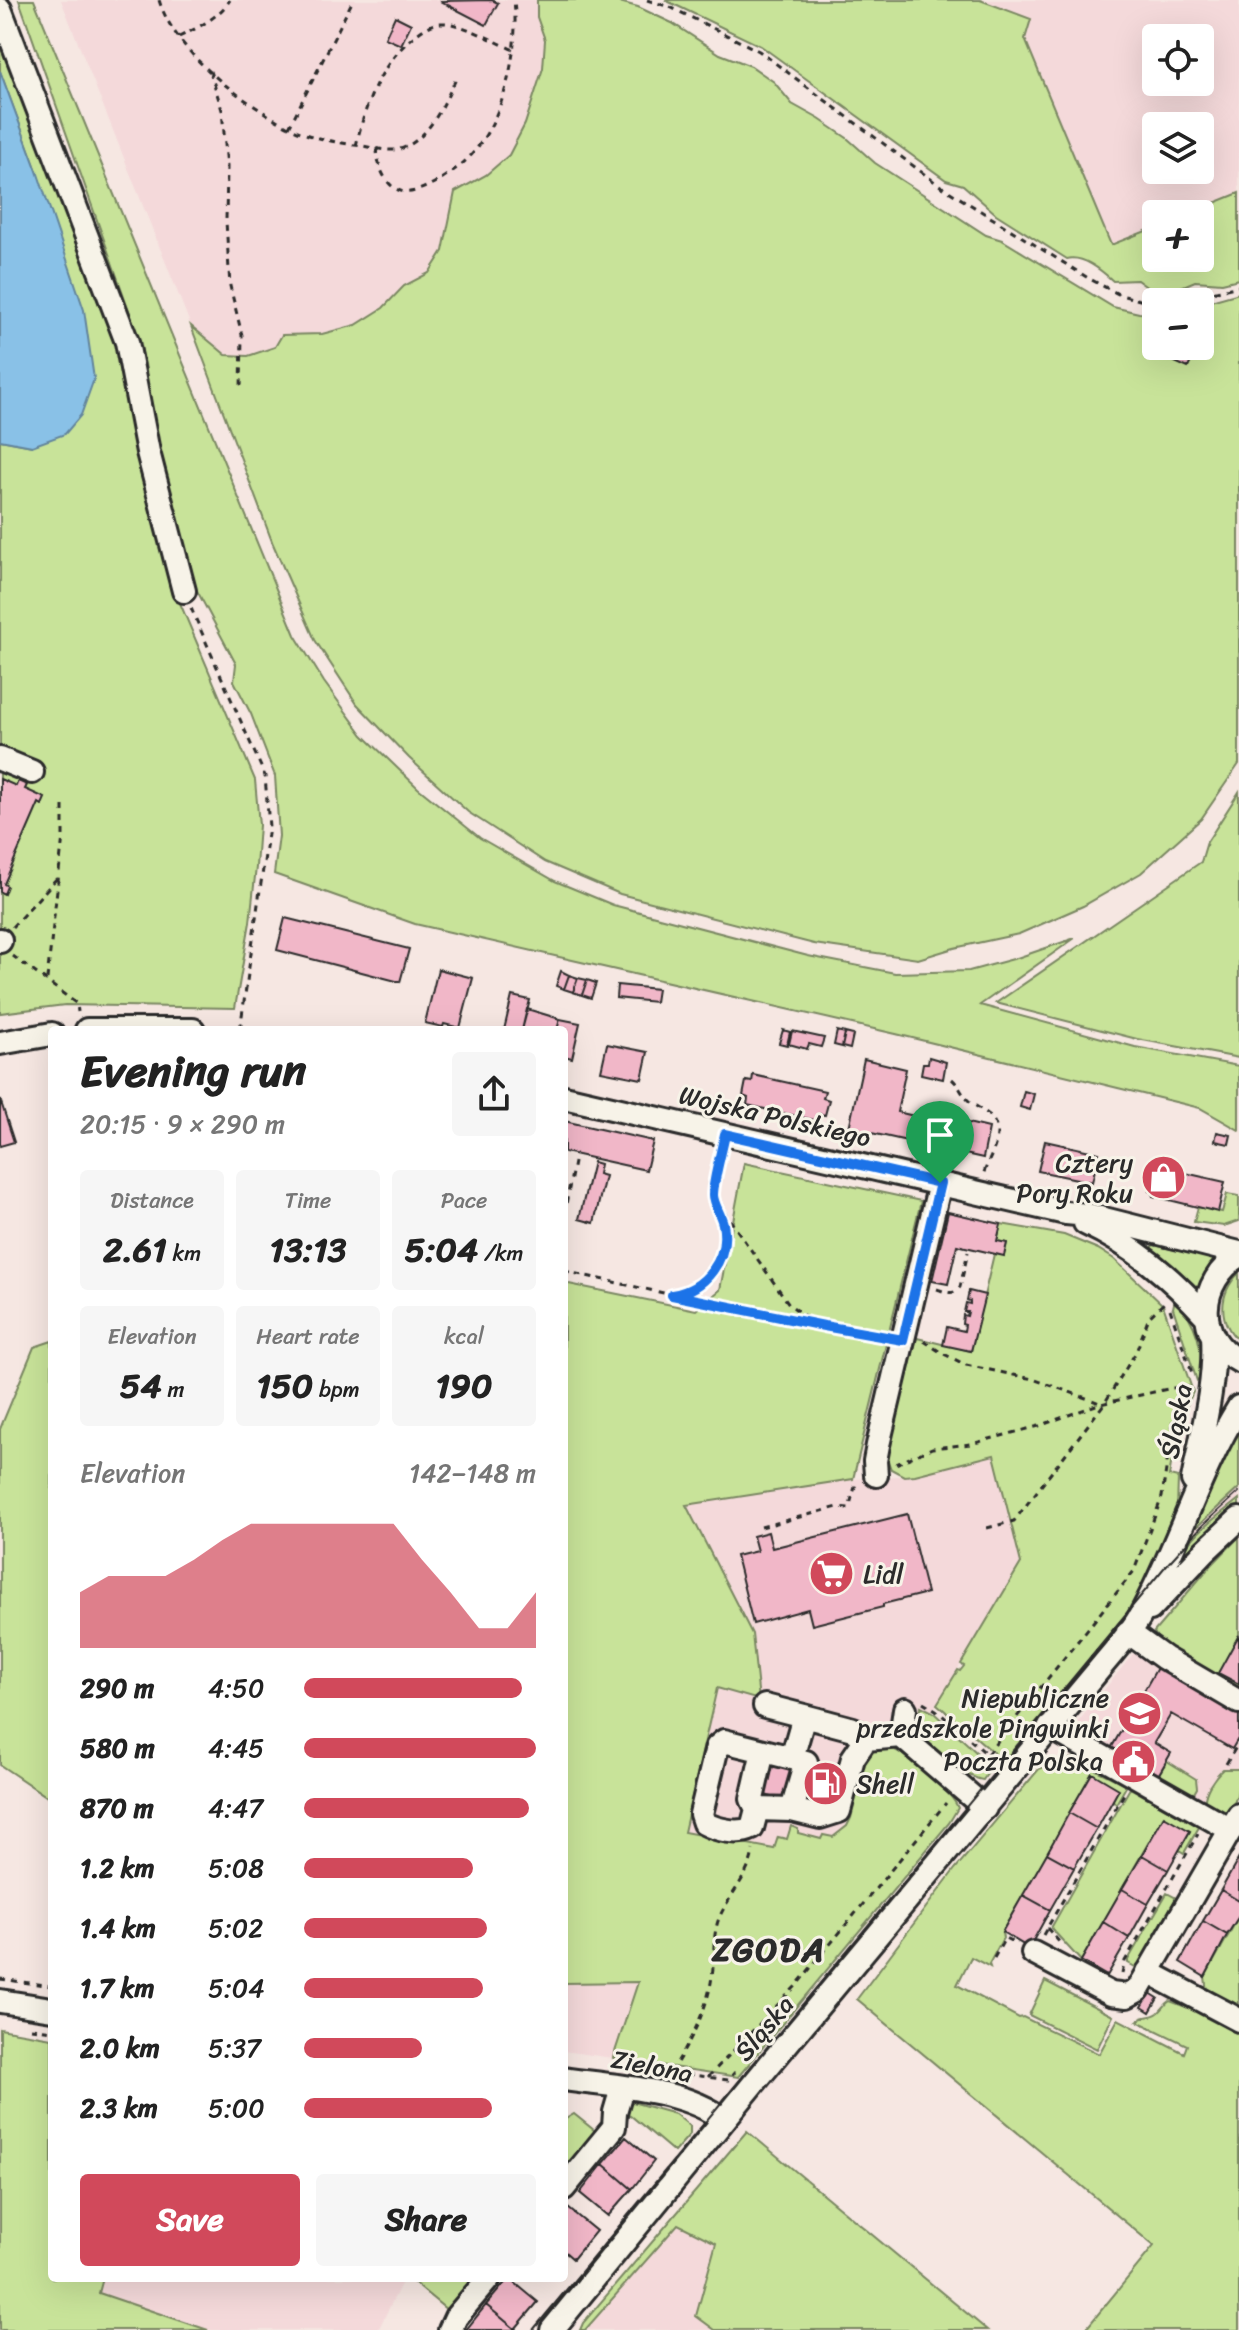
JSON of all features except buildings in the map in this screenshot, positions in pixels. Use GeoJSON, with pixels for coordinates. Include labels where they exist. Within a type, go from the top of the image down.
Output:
{"type":"FeatureCollection","features":[{"type":"Feature","properties":{"kind":"street"},"geometry":{"type":"LineString","coordinates":[[0,9],[127,342],[148,452],[184,591]]}},
{"type":"Feature","properties":{"kind":"street"},"geometry":{"type":"LineString","coordinates":[[0,759],[32,772]]}},
{"type":"Feature","properties":{"kind":"street"},"geometry":{"type":"LineString","coordinates":[[83,1023],[130,1026]]}},
{"type":"Feature","properties":{"kind":"street"},"geometry":{"type":"LineString","coordinates":[[0,1043],[48,1035]]}},
{"type":"Feature","properties":{"kind":"street","name":"Wojska Polskiego"},"geometry":{"type":"LineString","coordinates":[[568,1098],[1066,1213],[1088,1215],[1239,1254]]}},
{"type":"Feature","properties":{"kind":"street"},"geometry":{"type":"LineString","coordinates":[[876,1475],[878,1445],[912,1339],[918,1276],[940,1183]]}},
{"type":"Feature","properties":{"kind":"street","name":"Wojska Polskiego"},"geometry":{"type":"LineString","coordinates":[[1066,1213],[1137,1251],[1172,1282],[1210,1326],[1221,1348],[1239,1361]]}},
{"type":"Feature","properties":{"kind":"street","name":"Śląska"},"geometry":{"type":"LineString","coordinates":[[1185,1517],[1215,1361],[1207,1298],[1214,1279],[1239,1254]]}},
{"type":"Feature","properties":{"kind":"street","name":"Śląska"},"geometry":{"type":"LineString","coordinates":[[552,2330],[1133,1626],[1164,1568],[1219,1444],[1239,1407]]}},
{"type":"Feature","properties":{"kind":"street"},"geometry":{"type":"LineString","coordinates":[[1239,1519],[1133,1626],[1164,1658],[1239,1702]]}},
{"type":"Feature","properties":{"kind":"street"},"geometry":{"type":"LineString","coordinates":[[901,1736],[909,1702]]}},
{"type":"Feature","properties":{"kind":"street"},"geometry":{"type":"LineString","coordinates":[[765,1706],[853,1729],[866,1739],[901,1736],[985,1808]]}},
{"type":"Feature","properties":{"kind":"street"},"geometry":{"type":"LineString","coordinates":[[792,1758],[804,1716]]}},
{"type":"Feature","properties":{"kind":"street"},"geometry":{"type":"LineString","coordinates":[[1033,1953],[1100,1989],[1120,1996],[1138,1990],[1235,1822],[1050,1727]]}},
{"type":"Feature","properties":{"kind":"street"},"geometry":{"type":"LineString","coordinates":[[792,1810],[806,1762],[724,1741],[717,1747],[701,1814],[704,1823],[711,1827],[743,1833],[754,1818],[792,1810],[820,1817],[839,1811],[853,1758],[866,1739]]}},
{"type":"Feature","properties":{"kind":"street"},"geometry":{"type":"LineString","coordinates":[[754,1818],[752,1799],[763,1751]]}},
{"type":"Feature","properties":{"kind":"street"},"geometry":{"type":"LineString","coordinates":[[1148,1972],[1239,2020]]}},
{"type":"Feature","properties":{"kind":"street"},"geometry":{"type":"LineString","coordinates":[[0,2001],[48,2008]]}},
{"type":"Feature","properties":{"kind":"street","name":"Zielona"},"geometry":{"type":"LineString","coordinates":[[568,2080],[693,2102],[707,2107],[724,2120]]}},
{"type":"Feature","properties":{"kind":"street"},"geometry":{"type":"LineString","coordinates":[[568,2183],[614,2127],[622,2088]]}},
{"type":"Feature","properties":{"kind":"street"},"geometry":{"type":"LineString","coordinates":[[450,2330],[456,2317],[486,2282]]}},
{"type":"Feature","properties":{"kind":"path"},"geometry":{"type":"LineString","coordinates":[[159,0],[178,37],[210,71],[289,127],[336,144],[399,150],[421,136],[439,113],[456,79]]}},
{"type":"Feature","properties":{"kind":"path"},"geometry":{"type":"LineString","coordinates":[[178,37],[223,11],[230,0]]}},
{"type":"Feature","properties":{"kind":"path"},"geometry":{"type":"LineString","coordinates":[[289,127],[353,0]]}},
{"type":"Feature","properties":{"kind":"path"},"geometry":{"type":"LineString","coordinates":[[377,148],[377,162],[389,184],[405,192],[424,188],[473,154],[496,115],[513,62],[514,0]]}},
{"type":"Feature","properties":{"kind":"path"},"geometry":{"type":"LineString","coordinates":[[647,0],[670,7],[759,51],[939,185],[1088,278],[1120,295],[1142,300]]}},
{"type":"Feature","properties":{"kind":"path"},"geometry":{"type":"LineString","coordinates":[[356,146],[364,111],[375,84],[390,59],[427,26],[445,23],[514,50]]}},
{"type":"Feature","properties":{"kind":"path"},"geometry":{"type":"LineString","coordinates":[[210,71],[222,110],[227,167],[230,286],[242,335],[241,389]]}},
{"type":"Feature","properties":{"kind":"path"},"geometry":{"type":"LineString","coordinates":[[1214,292],[1239,286]]}},
{"type":"Feature","properties":{"kind":"path"},"geometry":{"type":"LineString","coordinates":[[184,591],[265,776],[269,827],[241,1026]]}},
{"type":"Feature","properties":{"kind":"path"},"geometry":{"type":"LineString","coordinates":[[47,979],[63,836],[63,804]]}},
{"type":"Feature","properties":{"kind":"path"},"geometry":{"type":"LineString","coordinates":[[58,877],[0,940],[1,947],[77,1004],[83,1023]]}},
{"type":"Feature","properties":{"kind":"path"},"geometry":{"type":"LineString","coordinates":[[952,1079],[966,1098],[991,1117],[998,1131],[996,1144],[981,1178]]}},
{"type":"Feature","properties":{"kind":"path"},"geometry":{"type":"LineString","coordinates":[[672,1295],[685,1293],[701,1284],[717,1266],[725,1233],[713,1196],[725,1134]]}},
{"type":"Feature","properties":{"kind":"path"},"geometry":{"type":"LineString","coordinates":[[568,1194],[575,1157]]}},
{"type":"Feature","properties":{"kind":"path"},"geometry":{"type":"LineString","coordinates":[[713,1196],[789,1304],[816,1324]]}},
{"type":"Feature","properties":{"kind":"path"},"geometry":{"type":"LineString","coordinates":[[918,1276],[922,1283],[931,1288],[952,1293],[957,1291],[968,1252]]}},
{"type":"Feature","properties":{"kind":"path"},"geometry":{"type":"LineString","coordinates":[[568,1272],[816,1324],[912,1339],[966,1365],[1033,1379],[1104,1404]]}},
{"type":"Feature","properties":{"kind":"path"},"geometry":{"type":"LineString","coordinates":[[987,1528],[1014,1521],[1104,1404],[1136,1352],[1149,1317],[1168,1299],[1192,1373]]}},
{"type":"Feature","properties":{"kind":"path"},"geometry":{"type":"LineString","coordinates":[[876,1475],[932,1448],[985,1441],[1039,1426],[1080,1410],[1172,1388],[1196,1386]]}},
{"type":"Feature","properties":{"kind":"path"},"geometry":{"type":"LineString","coordinates":[[708,2077],[795,1987],[1134,1571],[1162,1497],[1173,1421],[1189,1398]]}},
{"type":"Feature","properties":{"kind":"path"},"geometry":{"type":"LineString","coordinates":[[909,1702],[936,1710],[1012,1775]]}},
{"type":"Feature","properties":{"kind":"path"},"geometry":{"type":"LineString","coordinates":[[1226,1764],[1239,1742]]}},
{"type":"Feature","properties":{"kind":"path"},"geometry":{"type":"LineString","coordinates":[[994,1958],[1005,1938],[1033,1953],[1131,1781]]}},
{"type":"Feature","properties":{"kind":"path"},"geometry":{"type":"LineString","coordinates":[[671,2072],[705,2003],[712,1976],[713,1938],[719,1918],[751,1862],[754,1818]]}},
{"type":"Feature","properties":{"kind":"path"},"geometry":{"type":"LineString","coordinates":[[1118,1981],[1125,1961],[1204,1824]]}},
{"type":"Feature","properties":{"kind":"path"},"geometry":{"type":"LineString","coordinates":[[1177,1855],[1183,1859]]}},
{"type":"Feature","properties":{"kind":"path"},"geometry":{"type":"LineString","coordinates":[[1158,1888],[1165,1892]]}},
{"type":"Feature","properties":{"kind":"path"},"geometry":{"type":"LineString","coordinates":[[1139,1921],[1146,1925]]}},
{"type":"Feature","properties":{"kind":"path"},"geometry":{"type":"LineString","coordinates":[[1047,1928],[1062,1945]]}},
{"type":"Feature","properties":{"kind":"path"},"geometry":{"type":"LineString","coordinates":[[0,1979],[48,1985]]}},
{"type":"Feature","properties":{"kind":"shaded area"},"geometry":{"type":"Polygon","coordinates":[[[61,0],[537,0],[537,17],[545,40],[543,68],[525,124],[509,155],[486,175],[455,192],[443,251],[428,273],[404,286],[383,308],[357,325],[322,334],[283,335],[275,347],[248,356],[226,355],[191,326],[61,0]]]}},
{"type":"Feature","properties":{"kind":"shaded area"},"geometry":{"type":"Polygon","coordinates":[[[980,0],[1239,0],[1239,193],[1214,203],[1214,200],[1142,200],[1142,233],[1111,245],[1025,39],[980,0]]]}},
{"type":"Feature","properties":{"kind":"shaded area"},"geometry":{"type":"Polygon","coordinates":[[[994,1455],[1021,1563],[937,1704],[902,1754],[897,1751],[847,1826],[833,1837],[822,1840],[797,1832],[774,1849],[683,1832],[718,1688],[758,1699],[752,1634],[686,1504],[853,1479],[915,1475],[994,1455]]]}},
{"type":"Feature","properties":{"kind":"shaded area"},"geometry":{"type":"Polygon","coordinates":[[[1239,1488],[1239,1499],[1182,1551],[1114,1632],[1109,1628],[1189,1533],[1239,1488]]]}},
{"type":"Feature","properties":{"kind":"shaded area"},"geometry":{"type":"Polygon","coordinates":[[[1139,1653],[1239,1710],[1239,1796],[1225,1812],[1221,1813],[1070,1732],[1133,1654],[1139,1653]]]}},
{"type":"Feature","properties":{"kind":"shaded area"},"geometry":{"type":"Polygon","coordinates":[[[639,1982],[613,2058],[568,2052],[568,1983],[639,1982]]]}},
{"type":"Feature","properties":{"kind":"shaded area"},"geometry":{"type":"Polygon","coordinates":[[[678,2224],[716,2243],[696,2316],[715,2330],[585,2330],[678,2224]]]}},
{"type":"Feature","properties":{"kind":"shaded area"},"geometry":{"type":"Polygon","coordinates":[[[102,2282],[402,2282],[378,2330],[208,2330],[98,2293],[102,2282]]]}},
{"type":"Feature","properties":{"kind":"green space"},"geometry":{"type":"Polygon","coordinates":[[[19,0],[34,0],[295,635],[324,682],[363,735],[418,788],[480,838],[555,881],[613,905],[808,956],[895,973],[969,971],[1075,938],[980,1005],[1135,1047],[1239,1066],[1239,1130],[1200,1108],[896,1034],[415,924],[274,874],[279,836],[275,776],[251,714],[234,681],[236,664],[194,585],[156,448],[145,364],[137,333],[19,0]]]}},
{"type":"Feature","properties":{"kind":"green space"},"geometry":{"type":"Polygon","coordinates":[[[537,0],[612,0],[638,7],[672,23],[720,54],[751,66],[774,82],[792,104],[819,119],[875,163],[986,235],[1002,240],[1113,307],[1142,313],[1142,360],[1214,360],[1214,300],[1239,293],[1239,764],[1201,819],[1141,873],[1083,906],[1019,934],[918,959],[814,944],[620,894],[545,862],[468,812],[409,758],[357,704],[315,640],[273,544],[191,326],[226,355],[248,356],[275,347],[282,335],[322,334],[356,325],[383,308],[404,286],[429,273],[443,251],[455,192],[486,175],[509,155],[525,124],[543,68],[545,40],[537,17],[537,0]]]}},
{"type":"Feature","properties":{"kind":"green space"},"geometry":{"type":"Polygon","coordinates":[[[665,0],[980,0],[1031,19],[1025,39],[1111,245],[1142,233],[1142,272],[1214,272],[1214,203],[1239,193],[1239,279],[1222,283],[1195,281],[1179,288],[1148,288],[1137,280],[1113,281],[1085,261],[1067,259],[996,214],[963,185],[946,180],[761,46],[665,0]]]}},
{"type":"Feature","properties":{"kind":"green space"},"geometry":{"type":"Polygon","coordinates":[[[0,24],[117,344],[177,596],[255,780],[259,825],[256,867],[235,1008],[65,1005],[0,1013],[0,440],[32,446],[37,171],[0,71],[0,24]]]}},
{"type":"Feature","properties":{"kind":"green space"},"geometry":{"type":"Polygon","coordinates":[[[1239,792],[1239,1058],[1137,1039],[996,1003],[1201,862],[1207,842],[1239,792]]]}},
{"type":"Feature","properties":{"kind":"green space"},"geometry":{"type":"Polygon","coordinates":[[[744,1163],[921,1201],[853,1479],[686,1505],[752,1634],[759,1700],[717,1688],[684,1832],[774,1849],[778,1837],[787,1839],[791,1826],[798,1829],[798,1833],[821,1839],[823,1835],[833,1837],[847,1826],[851,1818],[867,1755],[875,1747],[892,1749],[911,1760],[940,1785],[958,1808],[949,1823],[738,2077],[613,2058],[638,1982],[568,1983],[568,1284],[696,1310],[720,1290],[744,1163]]]}},
{"type":"Feature","properties":{"kind":"green space"},"geometry":{"type":"Polygon","coordinates":[[[1227,1194],[1239,1196],[1239,1221],[1224,1226],[1194,1222],[1198,1207],[1222,1212],[1227,1194]]]}},
{"type":"Feature","properties":{"kind":"green space"},"geometry":{"type":"Polygon","coordinates":[[[1001,1224],[1064,1235],[1114,1259],[1163,1305],[1193,1392],[1178,1424],[1169,1476],[1178,1478],[1177,1510],[1131,1610],[1119,1629],[1007,1764],[937,1704],[958,1670],[964,1666],[961,1664],[1021,1563],[994,1455],[904,1476],[891,1469],[886,1456],[917,1338],[971,1351],[994,1254],[1004,1255],[1007,1243],[997,1241],[1001,1224]]]}},
{"type":"Feature","properties":{"kind":"green space"},"geometry":{"type":"Polygon","coordinates":[[[1154,1245],[1215,1259],[1201,1291],[1198,1292],[1167,1265],[1151,1247],[1154,1245]]]}},
{"type":"Feature","properties":{"kind":"green space"},"geometry":{"type":"Polygon","coordinates":[[[1239,1273],[1239,1341],[1227,1325],[1223,1307],[1227,1289],[1239,1273]]]}},
{"type":"Feature","properties":{"kind":"green space"},"geometry":{"type":"Polygon","coordinates":[[[1175,1299],[1189,1317],[1198,1337],[1202,1382],[1197,1381],[1173,1308],[1175,1299]]]}},
{"type":"Feature","properties":{"kind":"green space"},"geometry":{"type":"Polygon","coordinates":[[[48,1342],[48,1797],[0,1765],[0,1429],[34,1347],[48,1342]]]}},
{"type":"Feature","properties":{"kind":"green space"},"geometry":{"type":"Polygon","coordinates":[[[1239,1425],[1239,1488],[1190,1533],[1234,1434],[1239,1425]]]}},
{"type":"Feature","properties":{"kind":"green space"},"geometry":{"type":"Polygon","coordinates":[[[1239,1499],[1239,1508],[1181,1564],[1178,1562],[1196,1535],[1239,1499]]]}},
{"type":"Feature","properties":{"kind":"green space"},"geometry":{"type":"Polygon","coordinates":[[[1239,1537],[1239,1635],[1219,1673],[1239,1684],[1239,1688],[1158,1640],[1154,1632],[1239,1537]]]}},
{"type":"Feature","properties":{"kind":"green space"},"geometry":{"type":"Polygon","coordinates":[[[921,1706],[933,1712],[992,1767],[983,1780],[960,1770],[924,1739],[920,1723],[921,1706]]]}},
{"type":"Feature","properties":{"kind":"green space"},"geometry":{"type":"Polygon","coordinates":[[[1086,1756],[1096,1770],[1127,1785],[1116,1804],[1092,1774],[1002,1932],[1003,1938],[990,1967],[971,1957],[957,1985],[1019,2018],[1023,2017],[1099,2054],[1118,2019],[1184,2053],[1187,2045],[1137,2021],[1158,2013],[1170,2001],[1239,2027],[1239,2330],[1085,2330],[1154,2246],[857,1999],[955,1869],[1039,1769],[1086,1756]]]}},
{"type":"Feature","properties":{"kind":"green space"},"geometry":{"type":"Polygon","coordinates":[[[1167,1761],[1196,1779],[1197,1788],[1192,1797],[1156,1779],[1167,1761]]]}},
{"type":"Feature","properties":{"kind":"green space"},"geometry":{"type":"Polygon","coordinates":[[[1223,1769],[1239,1769],[1239,1783],[1235,1802],[1221,1813],[1205,1805],[1205,1800],[1210,1786],[1223,1769]]]}},
{"type":"Feature","properties":{"kind":"green space"},"geometry":{"type":"Polygon","coordinates":[[[1130,1788],[1199,1827],[1184,1853],[1179,1850],[1190,1831],[1163,1817],[1081,1961],[1051,1928],[1130,1788]]]}},
{"type":"Feature","properties":{"kind":"green space"},"geometry":{"type":"Polygon","coordinates":[[[951,1826],[951,1830],[742,2078],[951,1826]]]}},
{"type":"Feature","properties":{"kind":"green space"},"geometry":{"type":"Polygon","coordinates":[[[1167,1893],[1176,1898],[1137,1968],[1128,1960],[1167,1893]]]}},
{"type":"Feature","properties":{"kind":"green space"},"geometry":{"type":"Polygon","coordinates":[[[1239,1916],[1239,2015],[1207,1992],[1205,1977],[1239,1916]]]}},
{"type":"Feature","properties":{"kind":"green space"},"geometry":{"type":"Polygon","coordinates":[[[1045,1981],[1113,2016],[1097,2049],[1029,2015],[1045,1981]]]}},
{"type":"Feature","properties":{"kind":"green space"},"geometry":{"type":"Polygon","coordinates":[[[0,2029],[48,2037],[48,2282],[102,2282],[99,2293],[208,2330],[0,2330],[0,2029]]]}},
{"type":"Feature","properties":{"kind":"green space"},"geometry":{"type":"Polygon","coordinates":[[[625,2100],[675,2114],[690,2126],[690,2134],[674,2152],[630,2115],[619,2111],[625,2100]]]}},
{"type":"Feature","properties":{"kind":"green space"},"geometry":{"type":"Polygon","coordinates":[[[574,2114],[600,2135],[568,2174],[568,2118],[574,2114]]]}},
{"type":"Feature","properties":{"kind":"green space"},"geometry":{"type":"Polygon","coordinates":[[[747,2131],[987,2330],[715,2330],[696,2316],[716,2243],[678,2224],[585,2330],[580,2330],[747,2131]]]}},
{"type":"Feature","properties":{"kind":"green space"},"geometry":{"type":"Polygon","coordinates":[[[413,2282],[479,2282],[452,2314],[413,2282]]]}},
{"type":"Feature","properties":{"kind":"water"},"geometry":{"type":"Polygon","coordinates":[[[0,71],[84,310],[94,379],[81,415],[65,434],[32,446],[0,440],[0,71]]]}},
{"type":"Feature","properties":{"kind":"tram line"},"geometry":{"type":"LineString","coordinates":[[533,2330],[1164,1568],[1203,1525],[1239,1492]]}},
{"type":"Feature","properties":{"kind":"place","name":"Cztery Pory Roku"},"geometry":{"type":"Point","coordinates":[1164,1178]}},
{"type":"Feature","properties":{"kind":"place","name":"Lidl"},"geometry":{"type":"Point","coordinates":[832,1574]}},
{"type":"Feature","properties":{"kind":"place","name":"Niepubliczne przedszkole Pingwinki"},"geometry":{"type":"Point","coordinates":[1140,1713]}},
{"type":"Feature","properties":{"kind":"place","name":"Poczta Polska"},"geometry":{"type":"Point","coordinates":[1134,1761]}},
{"type":"Feature","properties":{"kind":"place","name":"Shell"},"geometry":{"type":"Point","coordinates":[825,1784]}},
{"type":"Feature","properties":{"kind":"district","name":"ZGODA"},"geometry":{"type":"Point","coordinates":[769,1949]}},
{"type":"Feature","properties":{"kind":"route"},"geometry":{"type":"LineString","coordinates":[[725,1134],[940,1183],[903,1340],[672,1295],[685,1293],[701,1284],[717,1266],[725,1233],[713,1196],[725,1134]]}}]}
